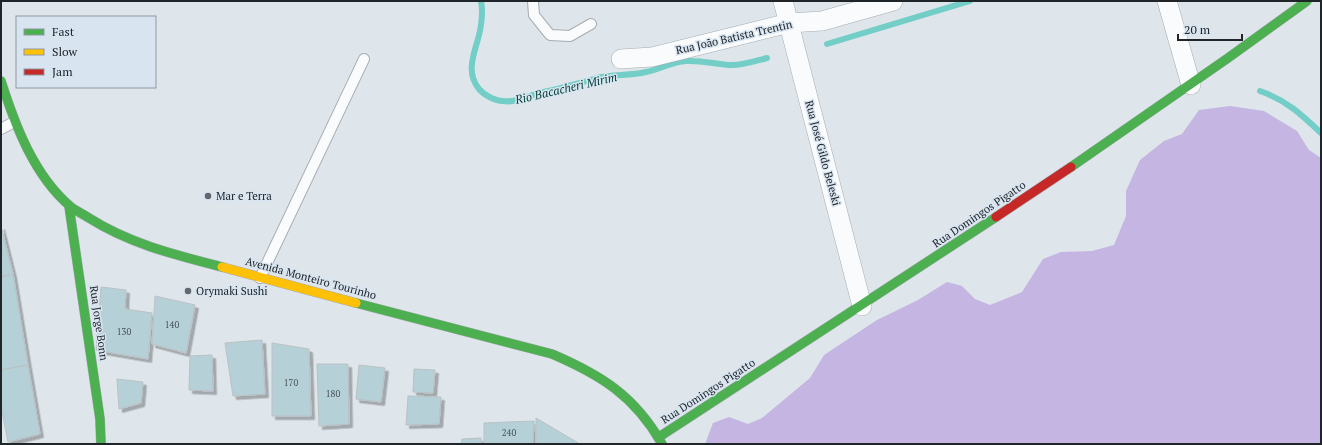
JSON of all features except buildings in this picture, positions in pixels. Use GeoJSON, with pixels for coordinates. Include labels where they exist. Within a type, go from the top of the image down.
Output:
{"type":"FeatureCollection","features":[{"type":"Feature","properties":{"kind":"street","name":"Rua José Gildo Beleski"},"geometry":{"type":"LineString","coordinates":[[783,1],[862,306]]}},
{"type":"Feature","properties":{"kind":"street","name":"Rua João Batista Trentin"},"geometry":{"type":"LineString","coordinates":[[622,59],[652,57],[789,22],[822,21],[893,1]]}},
{"type":"Feature","properties":{"kind":"street"},"geometry":{"type":"LineString","coordinates":[[1167,1],[1191,85]]}},
{"type":"Feature","properties":{"kind":"street","name":"Rua Domingos Pigatto"},"geometry":{"type":"LineString","coordinates":[[660,440],[1024,199],[1191,85],[1307,1]]}},
{"type":"Feature","properties":{"kind":"street","name":"Avenida Monteiro Tourinho"},"geometry":{"type":"LineString","coordinates":[[1,81],[14,122],[39,166],[52,186],[69,206],[91,220],[135,242],[164,252],[552,354],[578,365],[604,379],[645,417],[660,440]]}},
{"type":"Feature","properties":{"kind":"street","name":"Rua Jorge Bonn"},"geometry":{"type":"LineString","coordinates":[[69,206],[100,419],[101,444]]}},
{"type":"Feature","properties":{"kind":"lane"},"geometry":{"type":"LineString","coordinates":[[533,1],[534,15],[550,36],[570,36],[591,24]]}},
{"type":"Feature","properties":{"kind":"lane"},"geometry":{"type":"LineString","coordinates":[[260,278],[364,59]]}},
{"type":"Feature","properties":{"kind":"lane"},"geometry":{"type":"LineString","coordinates":[[1,129],[14,122]]}},
{"type":"Feature","properties":{"kind":"shaded area"},"geometry":{"type":"Polygon","coordinates":[[[1230,106],[1264,111],[1297,131],[1309,150],[1321,158],[1321,444],[705,444],[713,423],[729,417],[748,424],[762,418],[810,378],[824,355],[877,320],[918,300],[947,282],[962,286],[975,299],[990,305],[1022,292],[1043,259],[1061,252],[1092,251],[1114,245],[1126,216],[1126,191],[1140,160],[1164,141],[1182,134],[1199,110],[1230,106]]]}},
{"type":"Feature","properties":{"kind":"waterway","name":"Rio Bacacheri Mirim"},"geometry":{"type":"LineString","coordinates":[[481,1],[481,24],[472,60],[472,75],[481,91],[500,101],[516,100],[597,78],[651,71],[671,64],[686,61],[739,65],[767,58]]}},
{"type":"Feature","properties":{"kind":"waterway","name":"Rio Bacacheri Mirim"},"geometry":{"type":"LineString","coordinates":[[827,44],[970,1]]}},
{"type":"Feature","properties":{"kind":"waterway","name":"Rio Bacacheri Mirim"},"geometry":{"type":"LineString","coordinates":[[1260,91],[1293,108],[1321,133]]}},
{"type":"Feature","properties":{"kind":"traffic: fast"},"geometry":{"type":"LineString","coordinates":[[1071,167],[1307,1]]}},
{"type":"Feature","properties":{"kind":"traffic: fast"},"geometry":{"type":"LineString","coordinates":[[1,81],[27,149],[46,180],[71,207],[105,227],[137,242],[222,267]]}},
{"type":"Feature","properties":{"kind":"traffic: fast"},"geometry":{"type":"LineString","coordinates":[[69,206],[100,419],[101,444]]}},
{"type":"Feature","properties":{"kind":"traffic: fast"},"geometry":{"type":"LineString","coordinates":[[659,437],[996,217]]}},
{"type":"Feature","properties":{"kind":"traffic: fast"},"geometry":{"type":"LineString","coordinates":[[356,303],[552,354],[570,362],[601,379],[628,400],[652,427],[662,444]]}},
{"type":"Feature","properties":{"kind":"traffic: slow"},"geometry":{"type":"LineString","coordinates":[[222,267],[356,303]]}},
{"type":"Feature","properties":{"kind":"traffic: jam"},"geometry":{"type":"LineString","coordinates":[[996,217],[1071,167]]}},
{"type":"Feature","properties":{"kind":"place","name":"Mar e Terra"},"geometry":{"type":"Point","coordinates":[208,196]}},
{"type":"Feature","properties":{"kind":"place","name":"Orymaki Sushi"},"geometry":{"type":"Point","coordinates":[188,291]}}]}
